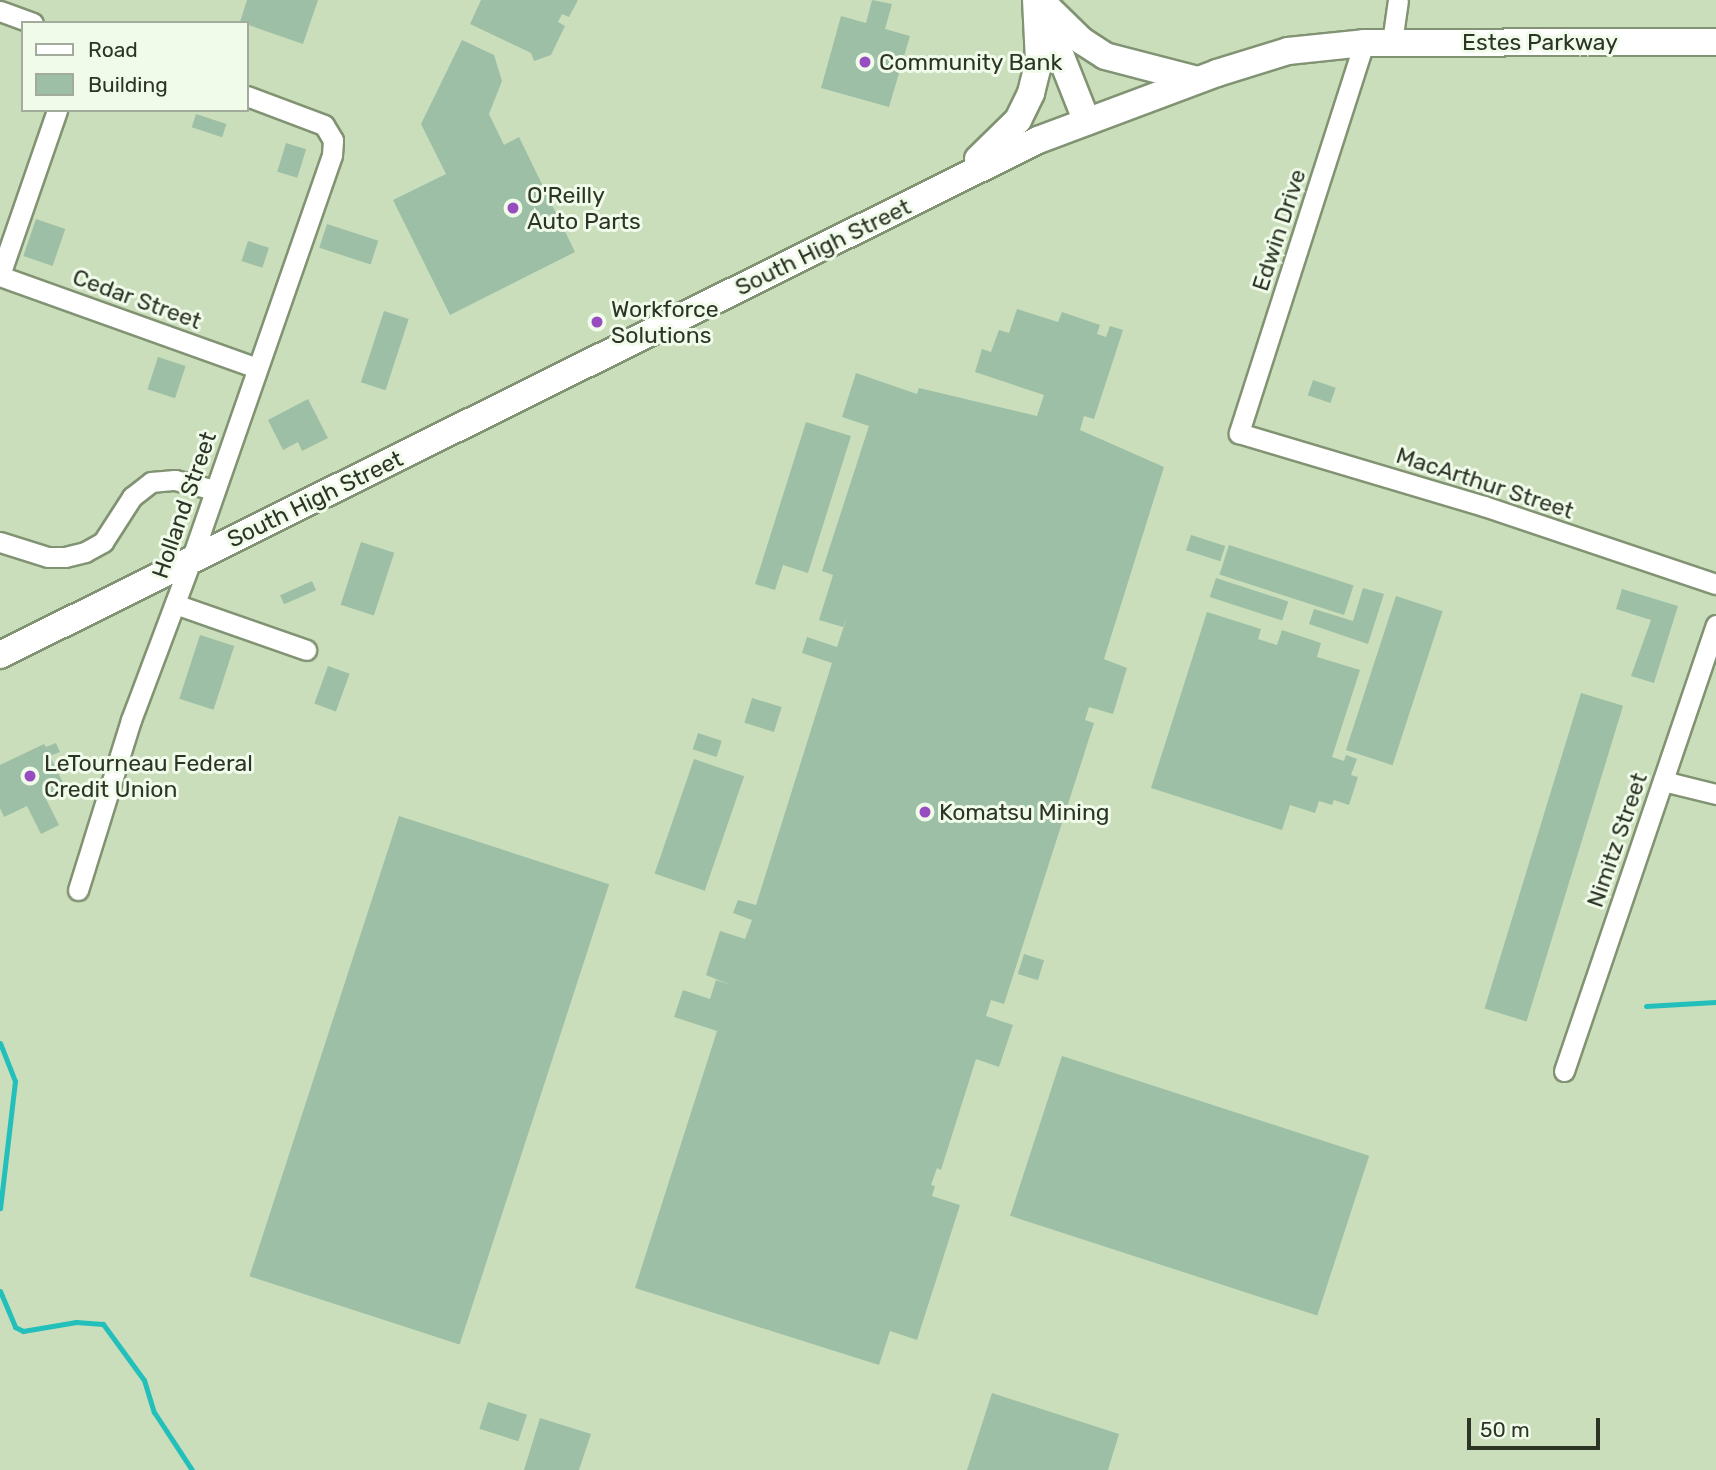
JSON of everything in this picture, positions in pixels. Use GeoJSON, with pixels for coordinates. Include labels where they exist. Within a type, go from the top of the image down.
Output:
{"type":"FeatureCollection","features":[{"type":"Feature","properties":{"kind":"main road"},"geometry":{"type":"LineString","coordinates":[[1038,0],[1082,41],[1105,56],[1197,80]]}},
{"type":"Feature","properties":{"kind":"main road"},"geometry":{"type":"LineString","coordinates":[[1038,0],[1087,122]]}},
{"type":"Feature","properties":{"kind":"main road"},"geometry":{"type":"LineString","coordinates":[[950,184],[1006,134],[1023,111],[1036,80],[1039,61],[1038,0]]}},
{"type":"Feature","properties":{"kind":"main road","name":"Estes Parkway"},"geometry":{"type":"LineString","coordinates":[[1364,43],[1716,42]]}},
{"type":"Feature","properties":{"kind":"main road","name":"South High Street"},"geometry":{"type":"LineString","coordinates":[[0,655],[1038,140],[1197,80],[1288,51],[1364,43]]}},
{"type":"Feature","properties":{"kind":"street"},"geometry":{"type":"LineString","coordinates":[[1392,42],[1398,0]]}},
{"type":"Feature","properties":{"kind":"street"},"geometry":{"type":"LineString","coordinates":[[0,11],[28,21]]}},
{"type":"Feature","properties":{"kind":"street","name":"Edwin Drive"},"geometry":{"type":"LineString","coordinates":[[1239,433],[1364,43]]}},
{"type":"Feature","properties":{"kind":"street","name":"Holland Street"},"geometry":{"type":"LineString","coordinates":[[78,890],[131,720],[191,561],[332,155],[331,136],[320,122],[248,96]]}},
{"type":"Feature","properties":{"kind":"street"},"geometry":{"type":"LineString","coordinates":[[0,276],[56,112]]}},
{"type":"Feature","properties":{"kind":"street","name":"Cedar Street"},"geometry":{"type":"LineString","coordinates":[[0,276],[257,368]]}},
{"type":"Feature","properties":{"kind":"street","name":"MacArthur Street"},"geometry":{"type":"LineString","coordinates":[[1239,433],[1484,506],[1716,584]]}},
{"type":"Feature","properties":{"kind":"street"},"geometry":{"type":"LineString","coordinates":[[0,542],[48,557],[72,556],[103,542],[132,497],[151,482],[175,480],[215,490]]}},
{"type":"Feature","properties":{"kind":"street"},"geometry":{"type":"LineString","coordinates":[[175,604],[306,650]]}},
{"type":"Feature","properties":{"kind":"street","name":"Nimitz Street"},"geometry":{"type":"LineString","coordinates":[[1564,1071],[1716,625]]}},
{"type":"Feature","properties":{"kind":"street"},"geometry":{"type":"LineString","coordinates":[[1663,781],[1716,794]]}},
{"type":"Feature","properties":{"kind":"building"},"geometry":{"type":"Polygon","coordinates":[[[247,0],[318,0],[303,44],[248,25],[248,21],[240,21],[247,0]]]}},
{"type":"Feature","properties":{"kind":"building"},"geometry":{"type":"Polygon","coordinates":[[[481,0],[578,0],[569,17],[562,14],[558,22],[565,26],[551,55],[534,61],[531,53],[470,24],[481,0]]]}},
{"type":"Feature","properties":{"kind":"building","name":"Community Bank"},"geometry":{"type":"Polygon","coordinates":[[[872,0],[892,4],[885,29],[910,36],[889,107],[821,88],[841,16],[866,23],[872,0]]]}},
{"type":"Feature","properties":{"kind":"building"},"geometry":{"type":"Polygon","coordinates":[[[462,40],[494,55],[502,81],[489,114],[504,145],[519,137],[575,252],[450,315],[393,200],[446,174],[421,124],[462,40]]]}},
{"type":"Feature","properties":{"kind":"building"},"geometry":{"type":"Polygon","coordinates":[[[196,114],[226,124],[222,137],[192,127],[196,114]]]}},
{"type":"Feature","properties":{"kind":"building"},"geometry":{"type":"Polygon","coordinates":[[[286,143],[306,149],[297,178],[277,172],[286,143]]]}},
{"type":"Feature","properties":{"kind":"building"},"geometry":{"type":"Polygon","coordinates":[[[36,219],[65,229],[53,266],[23,256],[36,219]]]}},
{"type":"Feature","properties":{"kind":"building"},"geometry":{"type":"Polygon","coordinates":[[[327,224],[378,241],[371,264],[319,248],[327,224]]]}},
{"type":"Feature","properties":{"kind":"building"},"geometry":{"type":"Polygon","coordinates":[[[248,241],[269,248],[262,268],[242,261],[248,241]]]}},
{"type":"Feature","properties":{"kind":"building","name":"Komatsu Mining"},"geometry":{"type":"Polygon","coordinates":[[[1017,309],[1058,322],[1062,312],[1100,325],[1097,334],[1106,337],[1110,326],[1123,330],[1094,419],[1084,416],[1080,430],[1164,467],[1104,659],[1127,668],[1113,714],[1089,707],[1085,720],[1094,723],[1004,1004],[991,1000],[986,1016],[1013,1025],[999,1067],[976,1059],[941,1170],[937,1168],[931,1185],[935,1186],[932,1196],[960,1205],[917,1340],[890,1331],[879,1365],[635,1288],[717,1031],[674,1017],[683,990],[710,999],[716,980],[731,985],[706,975],[720,931],[745,939],[752,920],[733,913],[738,900],[756,905],[832,663],[802,653],[807,637],[837,647],[847,617],[843,627],[819,620],[833,575],[822,571],[869,426],[842,417],[856,373],[917,394],[919,388],[1037,416],[1044,395],[975,372],[982,349],[991,352],[999,330],[1009,333],[1017,309]]]}},
{"type":"Feature","properties":{"kind":"building"},"geometry":{"type":"Polygon","coordinates":[[[384,311],[409,319],[386,390],[361,382],[384,311]]]}},
{"type":"Feature","properties":{"kind":"building"},"geometry":{"type":"Polygon","coordinates":[[[158,357],[186,366],[175,398],[147,389],[158,357]]]}},
{"type":"Feature","properties":{"kind":"building"},"geometry":{"type":"Polygon","coordinates":[[[1313,380],[1336,388],[1330,403],[1308,395],[1313,380]]]}},
{"type":"Feature","properties":{"kind":"building"},"geometry":{"type":"Polygon","coordinates":[[[308,399],[328,438],[302,451],[298,442],[283,450],[268,420],[308,399]]]}},
{"type":"Feature","properties":{"kind":"building"},"geometry":{"type":"Polygon","coordinates":[[[806,422],[851,436],[808,573],[783,565],[775,590],[755,584],[806,422]]]}},
{"type":"Feature","properties":{"kind":"building"},"geometry":{"type":"Polygon","coordinates":[[[1191,535],[1225,546],[1220,561],[1186,550],[1191,535]]]}},
{"type":"Feature","properties":{"kind":"building"},"geometry":{"type":"Polygon","coordinates":[[[361,542],[394,553],[374,616],[341,605],[361,542]]]}},
{"type":"Feature","properties":{"kind":"building"},"geometry":{"type":"Polygon","coordinates":[[[1229,545],[1354,585],[1344,615],[1219,574],[1229,545]]]}},
{"type":"Feature","properties":{"kind":"building"},"geometry":{"type":"Polygon","coordinates":[[[1216,578],[1288,601],[1282,621],[1210,597],[1216,578]]]}},
{"type":"Feature","properties":{"kind":"building"},"geometry":{"type":"Polygon","coordinates":[[[312,581],[316,590],[284,604],[280,595],[312,581]]]}},
{"type":"Feature","properties":{"kind":"building"},"geometry":{"type":"Polygon","coordinates":[[[1363,588],[1384,594],[1368,644],[1309,624],[1314,609],[1353,621],[1363,588]]]}},
{"type":"Feature","properties":{"kind":"building"},"geometry":{"type":"Polygon","coordinates":[[[1622,589],[1678,606],[1654,683],[1631,676],[1651,620],[1616,609],[1622,589]]]}},
{"type":"Feature","properties":{"kind":"building"},"geometry":{"type":"Polygon","coordinates":[[[1396,596],[1443,611],[1393,765],[1346,750],[1396,596]]]}},
{"type":"Feature","properties":{"kind":"building"},"geometry":{"type":"Polygon","coordinates":[[[1207,612],[1261,629],[1258,639],[1277,645],[1282,630],[1321,643],[1317,657],[1360,670],[1332,757],[1344,761],[1346,755],[1357,759],[1351,775],[1358,777],[1349,805],[1334,800],[1332,805],[1319,801],[1315,813],[1290,805],[1282,830],[1151,788],[1207,612]]]}},
{"type":"Feature","properties":{"kind":"building"},"geometry":{"type":"Polygon","coordinates":[[[200,635],[234,646],[214,710],[179,699],[200,635]]]}},
{"type":"Feature","properties":{"kind":"building"},"geometry":{"type":"Polygon","coordinates":[[[328,666],[350,674],[336,711],[314,704],[328,666]]]}},
{"type":"Feature","properties":{"kind":"building"},"geometry":{"type":"Polygon","coordinates":[[[1581,693],[1623,706],[1527,1021],[1485,1009],[1581,693]]]}},
{"type":"Feature","properties":{"kind":"building"},"geometry":{"type":"Polygon","coordinates":[[[752,698],[782,707],[774,732],[744,723],[752,698]]]}},
{"type":"Feature","properties":{"kind":"building"},"geometry":{"type":"Polygon","coordinates":[[[698,733],[722,741],[717,757],[693,749],[698,733]]]}},
{"type":"Feature","properties":{"kind":"building","name":"LeTourneau Federal Credit Union"},"geometry":{"type":"Polygon","coordinates":[[[56,743],[60,752],[50,756],[65,787],[45,797],[59,825],[41,834],[27,806],[4,817],[0,808],[0,765],[44,744],[46,747],[56,743]]]}},
{"type":"Feature","properties":{"kind":"building"},"geometry":{"type":"Polygon","coordinates":[[[694,759],[744,776],[705,891],[655,873],[694,759]]]}},
{"type":"Feature","properties":{"kind":"building"},"geometry":{"type":"Polygon","coordinates":[[[399,816],[609,884],[460,1345],[249,1276],[399,816]]]}},
{"type":"Feature","properties":{"kind":"building"},"geometry":{"type":"Polygon","coordinates":[[[1024,954],[1044,960],[1038,980],[1018,974],[1024,954]]]}},
{"type":"Feature","properties":{"kind":"building"},"geometry":{"type":"Polygon","coordinates":[[[1062,1056],[1369,1156],[1317,1316],[1010,1216],[1062,1056]]]}},
{"type":"Feature","properties":{"kind":"building"},"geometry":{"type":"Polygon","coordinates":[[[992,1393],[1119,1434],[1108,1470],[967,1470],[992,1393]]]}},
{"type":"Feature","properties":{"kind":"building"},"geometry":{"type":"Polygon","coordinates":[[[488,1402],[527,1415],[518,1441],[479,1429],[488,1402]]]}},
{"type":"Feature","properties":{"kind":"building"},"geometry":{"type":"Polygon","coordinates":[[[540,1418],[591,1434],[579,1470],[524,1470],[540,1418]]]}},
{"type":"Feature","properties":{"kind":"waterway"},"geometry":{"type":"LineString","coordinates":[[1646,1006],[1716,1002]]}},
{"type":"Feature","properties":{"kind":"waterway"},"geometry":{"type":"LineString","coordinates":[[0,1043],[15,1081],[0,1208]]}},
{"type":"Feature","properties":{"kind":"waterway"},"geometry":{"type":"LineString","coordinates":[[0,1291],[15,1327],[23,1331],[76,1322],[103,1324],[144,1380],[154,1412],[192,1470]]}},
{"type":"Feature","properties":{"kind":"place","name":"Community Bank"},"geometry":{"type":"Point","coordinates":[865,62]}},
{"type":"Feature","properties":{"kind":"place","name":"O'Reilly Auto Parts"},"geometry":{"type":"Point","coordinates":[513,208]}},
{"type":"Feature","properties":{"kind":"place","name":"Workforce Solutions"},"geometry":{"type":"Point","coordinates":[597,322]}},
{"type":"Feature","properties":{"kind":"place","name":"LeTourneau Federal Credit Union"},"geometry":{"type":"Point","coordinates":[30,776]}},
{"type":"Feature","properties":{"kind":"place","name":"Komatsu Mining"},"geometry":{"type":"Point","coordinates":[925,812]}}]}
